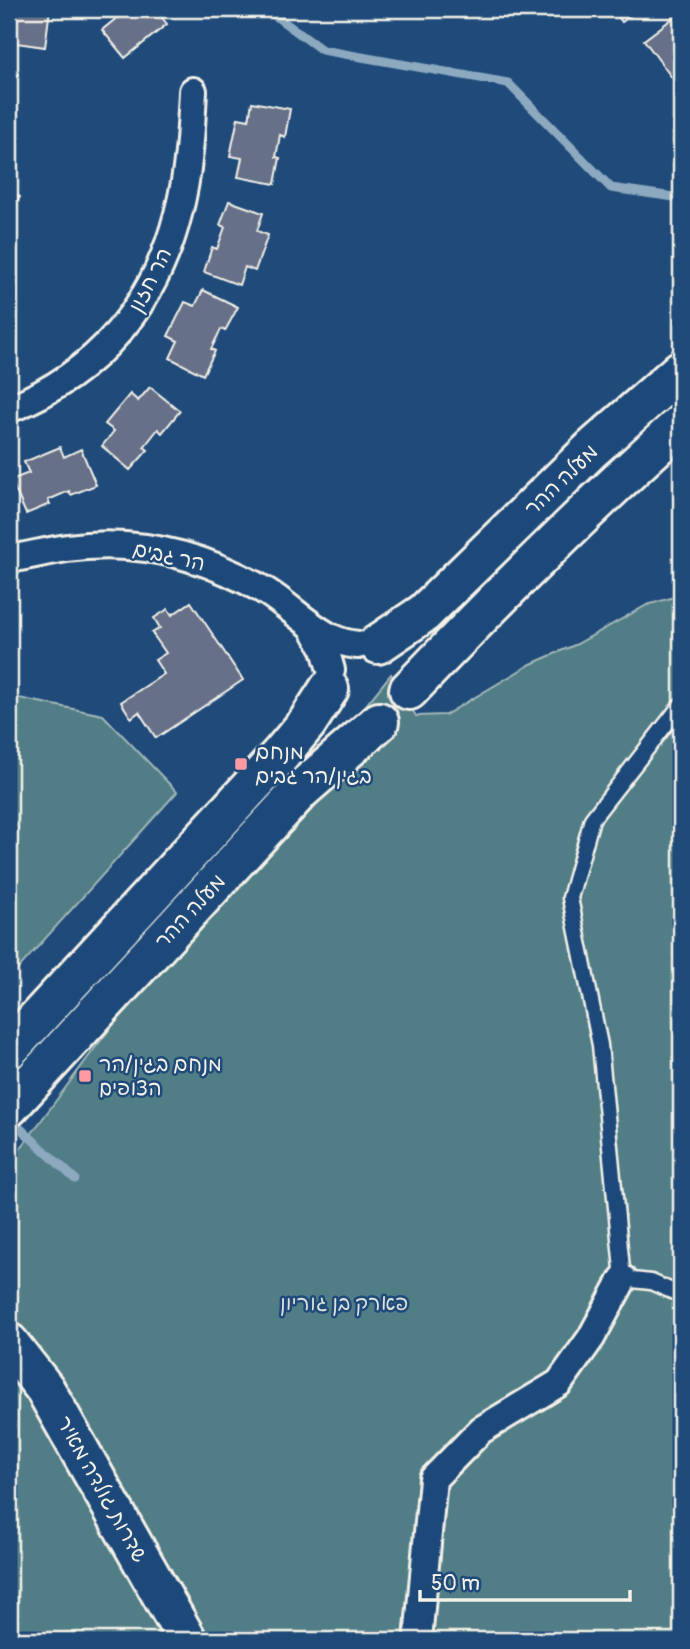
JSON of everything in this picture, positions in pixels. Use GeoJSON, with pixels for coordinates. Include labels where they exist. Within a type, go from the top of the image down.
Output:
{"type":"FeatureCollection","features":[{"type":"Feature","properties":{"kind":"main road","name":"מעלה ההר"},"geometry":{"type":"LineString","coordinates":[[9,1049],[281,754],[307,723],[349,662],[424,614],[593,449],[681,370]]}},
{"type":"Feature","properties":{"kind":"main road","name":"מעלה ההר"},"geometry":{"type":"LineString","coordinates":[[409,690],[620,478],[681,424]]}},
{"type":"Feature","properties":{"kind":"main road"},"geometry":{"type":"LineString","coordinates":[[391,649],[401,658],[407,670],[409,690],[397,713],[379,722],[361,723],[344,715],[336,706],[349,662],[391,649]]}},
{"type":"Feature","properties":{"kind":"main road","name":"מעלה ההר"},"geometry":{"type":"LineString","coordinates":[[9,1107],[301,790],[379,722]]}},
{"type":"Feature","properties":{"kind":"main road","name":"שדרות גולדה מאיר"},"geometry":{"type":"LineString","coordinates":[[9,1343],[45,1388],[187,1640]]}},
{"type":"Feature","properties":{"kind":"street","name":"הר חזון"},"geometry":{"type":"LineString","coordinates":[[9,409],[64,380],[100,352],[129,321],[150,287],[167,251],[179,213],[186,173],[193,91]]}},
{"type":"Feature","properties":{"kind":"street","name":"הר גבים"},"geometry":{"type":"LineString","coordinates":[[9,559],[68,548],[110,545],[148,548],[184,555],[218,566],[277,599],[334,640],[349,662]]}},
{"type":"Feature","properties":{"kind":"street"},"geometry":{"type":"LineString","coordinates":[[418,1640],[433,1479],[481,1430],[559,1383],[591,1338],[623,1279]]}},
{"type":"Feature","properties":{"kind":"lane"},"geometry":{"type":"LineString","coordinates":[[681,705],[592,819],[570,898],[600,1045],[623,1279],[651,1282],[681,1295]]}},
{"type":"Feature","properties":{"kind":"green space","name":"פארק בן גוריון"},"geometry":{"type":"Polygon","coordinates":[[[681,595],[681,1640],[9,1640],[9,1164],[241,860],[391,674],[416,716],[445,715],[531,664],[577,644],[647,605],[681,595]]]}},
{"type":"Feature","properties":{"kind":"green space"},"geometry":{"type":"Polygon","coordinates":[[[9,696],[103,715],[177,792],[9,979],[9,696]]]}},
{"type":"Feature","properties":{"kind":"building"},"geometry":{"type":"Polygon","coordinates":[[[9,9],[50,9],[45,47],[9,42],[9,9]]]}},
{"type":"Feature","properties":{"kind":"building"},"geometry":{"type":"Polygon","coordinates":[[[121,9],[155,9],[167,24],[125,58],[102,30],[124,12],[121,9]]]}},
{"type":"Feature","properties":{"kind":"building"},"geometry":{"type":"Polygon","coordinates":[[[613,9],[640,9],[622,22],[613,9]]]}},
{"type":"Feature","properties":{"kind":"building"},"geometry":{"type":"Polygon","coordinates":[[[681,12],[681,90],[644,40],[681,12]]]}},
{"type":"Feature","properties":{"kind":"building"},"geometry":{"type":"Polygon","coordinates":[[[252,102],[290,109],[285,137],[280,135],[276,157],[280,158],[275,184],[238,177],[242,158],[230,156],[238,118],[249,120],[252,102]]]}},
{"type":"Feature","properties":{"kind":"building"},"geometry":{"type":"Polygon","coordinates":[[[9,190],[20,197],[9,214],[9,190]]]}},
{"type":"Feature","properties":{"kind":"building"},"geometry":{"type":"Polygon","coordinates":[[[229,201],[263,213],[257,231],[268,235],[255,271],[245,267],[239,285],[204,272],[212,247],[217,249],[225,227],[220,225],[229,201]]]}},
{"type":"Feature","properties":{"kind":"building"},"geometry":{"type":"Polygon","coordinates":[[[203,290],[238,307],[225,331],[221,329],[211,349],[215,351],[203,375],[170,358],[178,341],[168,336],[185,302],[195,306],[203,290]]]}},
{"type":"Feature","properties":{"kind":"building"},"geometry":{"type":"Polygon","coordinates":[[[150,387],[180,411],[162,433],[158,429],[144,447],[148,450],[130,470],[102,446],[114,431],[105,424],[130,394],[138,401],[150,387]]]}},
{"type":"Feature","properties":{"kind":"building"},"geometry":{"type":"Polygon","coordinates":[[[60,447],[64,457],[81,449],[96,485],[71,495],[69,491],[48,500],[50,504],[26,514],[11,480],[29,473],[24,462],[60,447]]]}},
{"type":"Feature","properties":{"kind":"building"},"geometry":{"type":"Polygon","coordinates":[[[191,602],[243,680],[156,738],[139,712],[131,718],[121,702],[164,674],[155,660],[166,653],[152,633],[160,628],[154,618],[168,609],[172,615],[191,602]]]}},
{"type":"Feature","properties":{"kind":"waterway"},"geometry":{"type":"LineString","coordinates":[[266,9],[322,50],[508,83],[611,188],[681,198]]}},
{"type":"Feature","properties":{"kind":"waterway"},"geometry":{"type":"LineString","coordinates":[[20,1128],[75,1179]]}},
{"type":"Feature","properties":{"kind":"place","name":"מנחם בגין/הר גבים"},"geometry":{"type":"Point","coordinates":[241,764]}},
{"type":"Feature","properties":{"kind":"place","name":"מנחם בגין/הר הצופים"},"geometry":{"type":"Point","coordinates":[85,1076]}}]}
